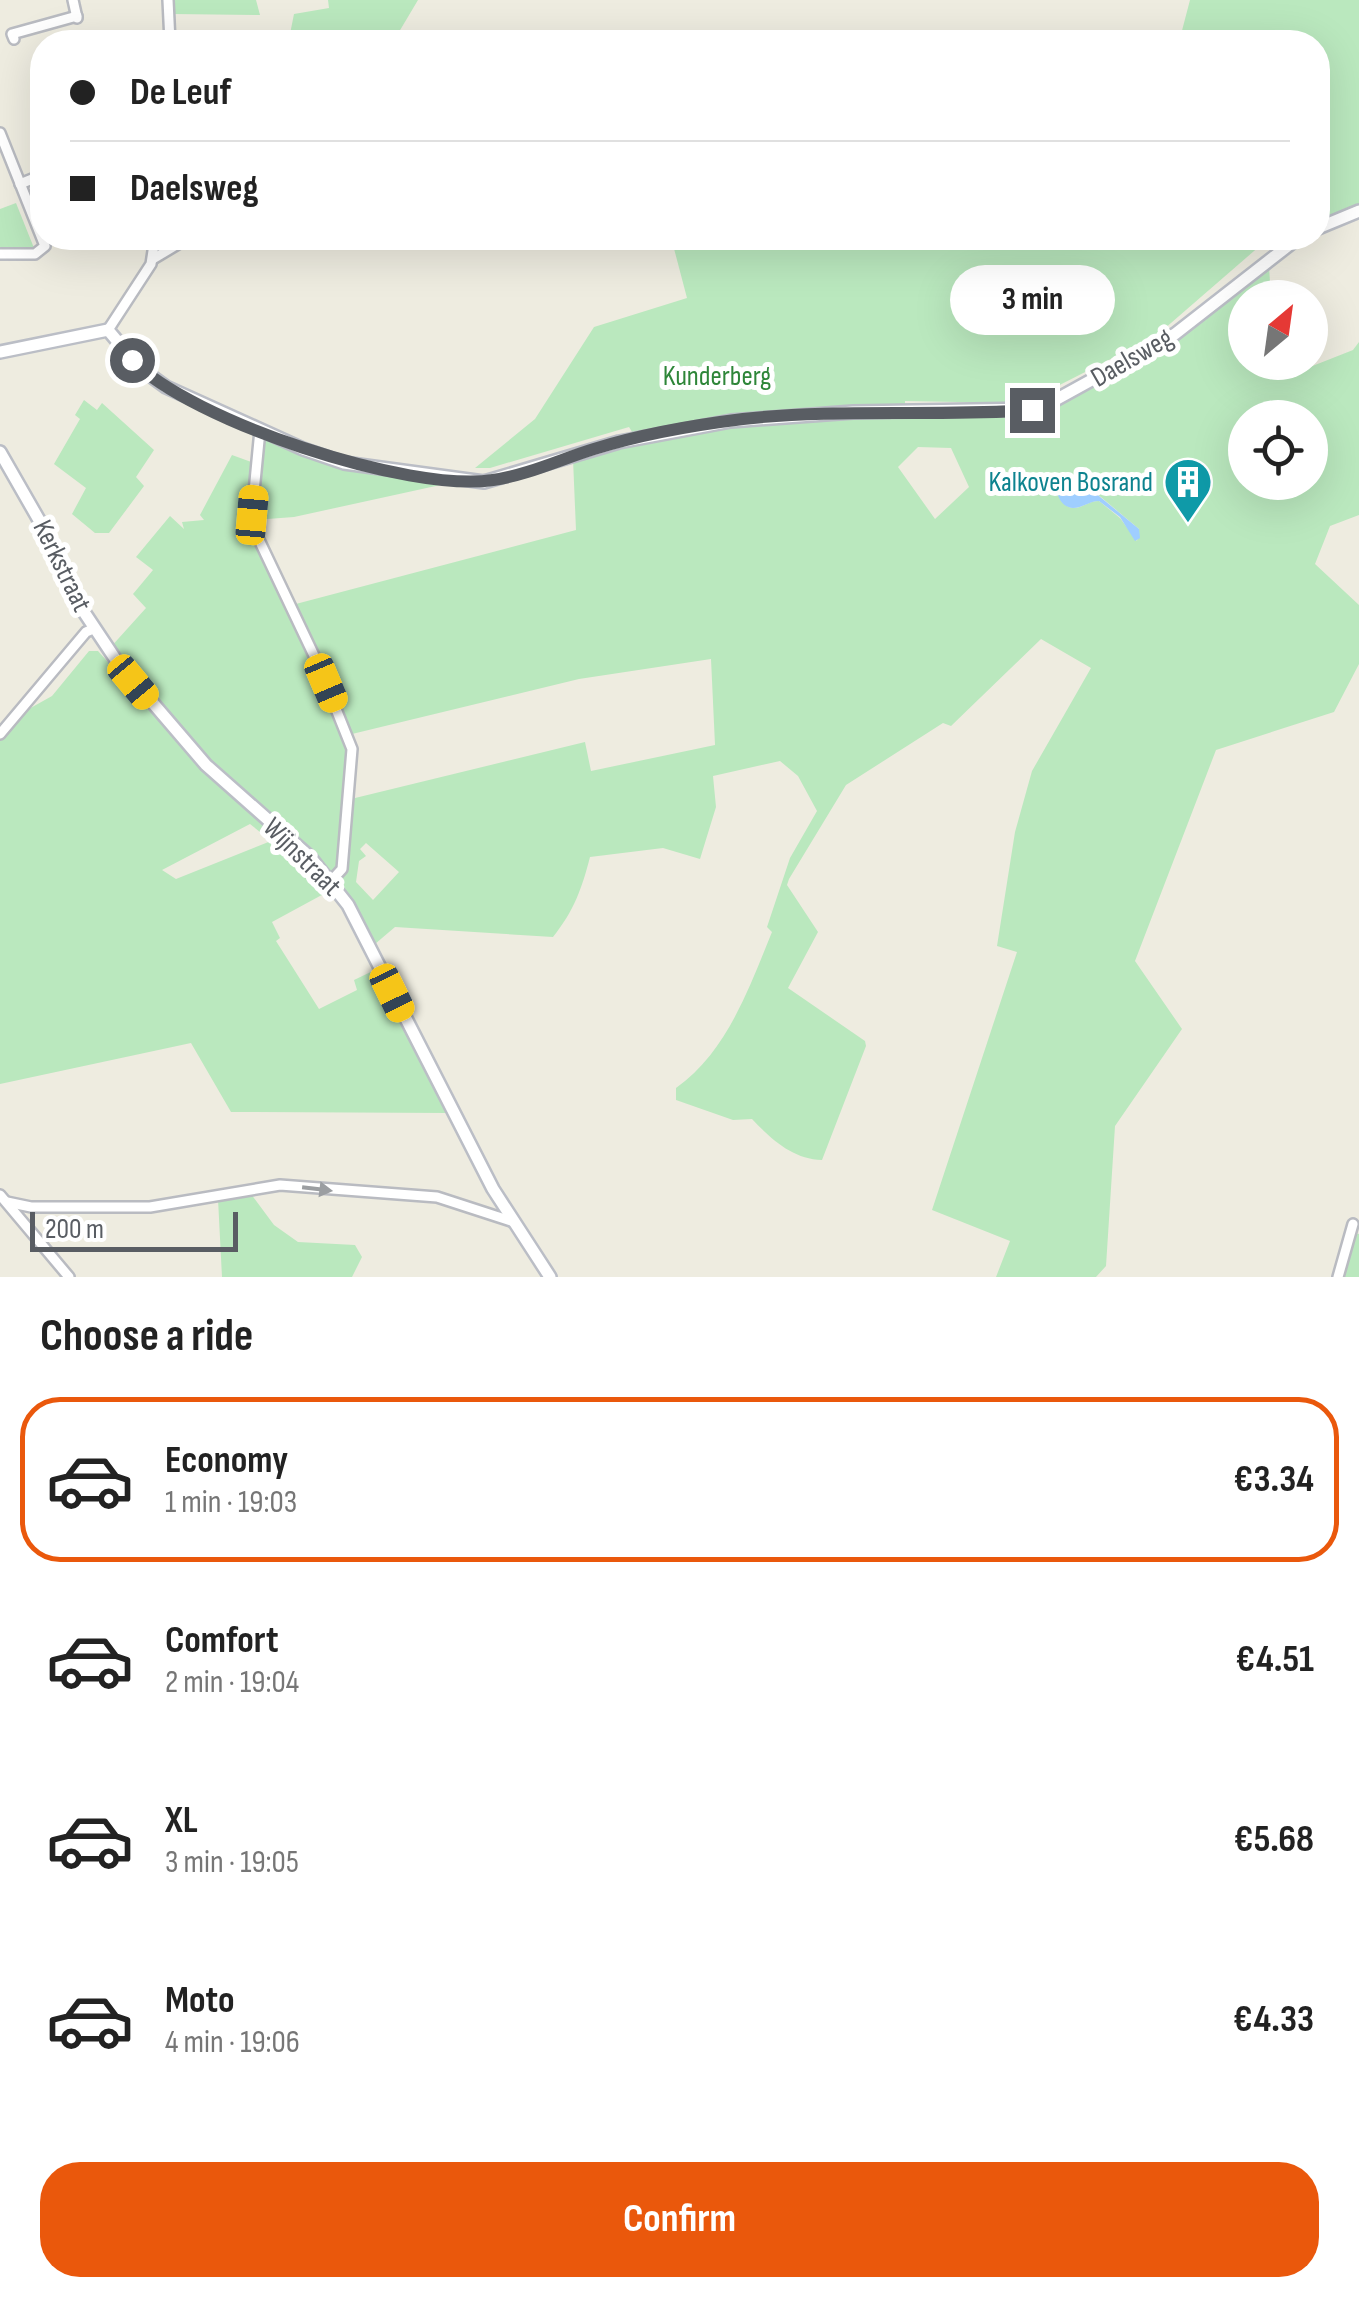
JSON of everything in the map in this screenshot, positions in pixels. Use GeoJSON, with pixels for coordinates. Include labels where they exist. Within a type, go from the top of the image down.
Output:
{"type":"FeatureCollection","features":[{"type":"Feature","properties":{"kind":"street"},"geometry":{"type":"LineString","coordinates":[[14,39],[12,34],[78,18],[72,0]]}},
{"type":"Feature","properties":{"kind":"street"},"geometry":{"type":"LineString","coordinates":[[168,0],[169,30]]}},
{"type":"Feature","properties":{"kind":"street"},"geometry":{"type":"LineString","coordinates":[[0,133],[30,209]]}},
{"type":"Feature","properties":{"kind":"street"},"geometry":{"type":"LineString","coordinates":[[20,184],[30,180]]}},
{"type":"Feature","properties":{"kind":"street"},"geometry":{"type":"LineString","coordinates":[[1330,223],[1359,211]]}},
{"type":"Feature","properties":{"kind":"street"},"geometry":{"type":"LineString","coordinates":[[0,254],[35,254],[40,250]]}},
{"type":"Feature","properties":{"kind":"street"},"geometry":{"type":"LineString","coordinates":[[153,260],[154,250]]}},
{"type":"Feature","properties":{"kind":"street"},"geometry":{"type":"LineString","coordinates":[[0,352],[108,330],[153,260],[169,250]]}},
{"type":"Feature","properties":{"kind":"street","name":"Daelsweg"},"geometry":{"type":"LineString","coordinates":[[108,330],[157,382],[293,445],[344,463],[484,482],[619,442],[731,421],[859,412],[1040,409],[1175,334],[1283,250]]}},
{"type":"Feature","properties":{"kind":"street"},"geometry":{"type":"LineString","coordinates":[[260,430],[251,524],[318,664],[352,749],[342,866],[331,881]]}},
{"type":"Feature","properties":{"kind":"street","name":"Kerkstraat"},"geometry":{"type":"LineString","coordinates":[[0,452],[28,497],[93,629]]}},
{"type":"Feature","properties":{"kind":"street"},"geometry":{"type":"LineString","coordinates":[[0,734],[86,632],[93,629]]}},
{"type":"Feature","properties":{"kind":"street","name":"Wijnstraat"},"geometry":{"type":"LineString","coordinates":[[93,629],[206,765],[331,881],[361,925],[420,1051],[511,1220],[550,1277]]}},
{"type":"Feature","properties":{"kind":"street"},"geometry":{"type":"LineString","coordinates":[[3,1198],[32,1207],[157,1206],[280,1185],[436,1197],[511,1220]]}},
{"type":"Feature","properties":{"kind":"street"},"geometry":{"type":"LineString","coordinates":[[3,1198],[69,1277]]}},
{"type":"Feature","properties":{"kind":"street"},"geometry":{"type":"LineString","coordinates":[[1338,1277],[1352,1224]]}},
{"type":"Feature","properties":{"kind":"green space"},"geometry":{"type":"Polygon","coordinates":[[[172,0],[256,0],[260,15],[172,14],[172,0]]]}},
{"type":"Feature","properties":{"kind":"green space"},"geometry":{"type":"Polygon","coordinates":[[[328,0],[418,0],[400,30],[291,30],[294,14],[329,8],[328,0]]]}},
{"type":"Feature","properties":{"kind":"green space"},"geometry":{"type":"Polygon","coordinates":[[[1190,0],[1359,0],[1359,207],[1330,220],[1330,30],[1182,30],[1190,0]]]}},
{"type":"Feature","properties":{"kind":"green space"},"geometry":{"type":"Polygon","coordinates":[[[16,203],[30,248],[0,248],[0,209],[16,203]]]}},
{"type":"Feature","properties":{"kind":"green space","name":"Kunderberg"},"geometry":{"type":"Polygon","coordinates":[[[674,250],[1255,250],[1156,336],[1036,397],[1011,403],[905,401],[905,407],[1003,411],[1057,438],[1040,414],[1173,339],[1228,298],[1228,380],[1328,380],[1328,360],[1353,350],[1359,342],[1359,515],[1330,526],[1315,564],[1359,605],[1359,664],[1334,712],[1216,750],[1135,961],[1182,1029],[1115,1126],[1106,1266],[1096,1277],[996,1277],[1010,1241],[932,1210],[1017,952],[997,946],[1015,832],[1032,771],[1091,668],[1041,639],[951,726],[943,723],[846,785],[789,879],[787,885],[818,932],[788,988],[865,1041],[866,1046],[822,1160],[784,1147],[752,1119],[733,1120],[676,1100],[676,1088],[709,1056],[735,1018],[772,932],[767,927],[790,858],[817,811],[798,776],[780,761],[713,776],[716,807],[700,859],[663,848],[590,857],[576,899],[553,937],[395,927],[375,944],[339,885],[351,799],[585,742],[591,771],[715,745],[711,659],[579,679],[352,734],[292,605],[576,530],[573,459],[634,435],[629,427],[490,468],[475,468],[535,419],[594,327],[687,298],[674,250]],[[918,447],[898,467],[935,519],[969,487],[951,448],[918,447]],[[1058,474],[1058,494],[1064,504],[1074,508],[1099,501],[1120,518],[1137,541],[1139,529],[1083,482],[1061,482],[1058,474]],[[366,843],[360,849],[366,856],[359,861],[356,882],[373,900],[399,872],[366,843]]]}},
{"type":"Feature","properties":{"kind":"green space"},"geometry":{"type":"Polygon","coordinates":[[[1269,267],[1270,280],[1252,280],[1269,267]]]}},
{"type":"Feature","properties":{"kind":"green space"},"geometry":{"type":"Polygon","coordinates":[[[84,400],[97,410],[102,403],[154,450],[136,477],[144,486],[109,533],[95,533],[72,514],[86,488],[54,464],[80,419],[75,415],[84,400]]]}},
{"type":"Feature","properties":{"kind":"green space"},"geometry":{"type":"Polygon","coordinates":[[[264,436],[304,453],[454,482],[294,517],[254,520],[264,436]]]}},
{"type":"Feature","properties":{"kind":"green space"},"geometry":{"type":"Polygon","coordinates":[[[232,455],[254,463],[249,524],[349,747],[339,870],[333,873],[217,769],[109,649],[146,608],[133,594],[153,570],[136,557],[170,516],[184,529],[182,522],[204,520],[200,515],[232,455]]]}},
{"type":"Feature","properties":{"kind":"green space"},"geometry":{"type":"Polygon","coordinates":[[[89,651],[98,651],[214,780],[321,875],[331,890],[272,922],[280,938],[276,941],[319,1009],[357,990],[354,980],[377,969],[448,1113],[231,1112],[191,1043],[0,1084],[0,737],[18,715],[52,696],[89,651]],[[250,824],[162,870],[176,879],[271,841],[250,824]]]}},
{"type":"Feature","properties":{"kind":"green space"},"geometry":{"type":"Polygon","coordinates":[[[248,1190],[274,1225],[298,1242],[355,1245],[362,1257],[352,1277],[222,1277],[218,1199],[248,1190]]]}},
{"type":"Feature","properties":{"kind":"green space"},"geometry":{"type":"Polygon","coordinates":[[[1354,1233],[1359,1234],[1359,1277],[1341,1277],[1354,1233]]]}},
{"type":"Feature","properties":{"kind":"water"},"geometry":{"type":"Polygon","coordinates":[[[1058,473],[1067,485],[1082,482],[1139,529],[1140,538],[1135,541],[1120,517],[1099,501],[1073,508],[1063,503],[1056,488],[1058,473]]]}},
{"type":"Feature","properties":{"kind":"place","name":"Kalkoven Bosrand"},"geometry":{"type":"Point","coordinates":[1188,524]}},
{"type":"Feature","properties":{"kind":"route"},"geometry":{"type":"LineString","coordinates":[[132,360],[178,394],[314,453],[344,463],[473,482],[536,470],[619,442],[731,421],[859,412],[1032,410]]}}]}
